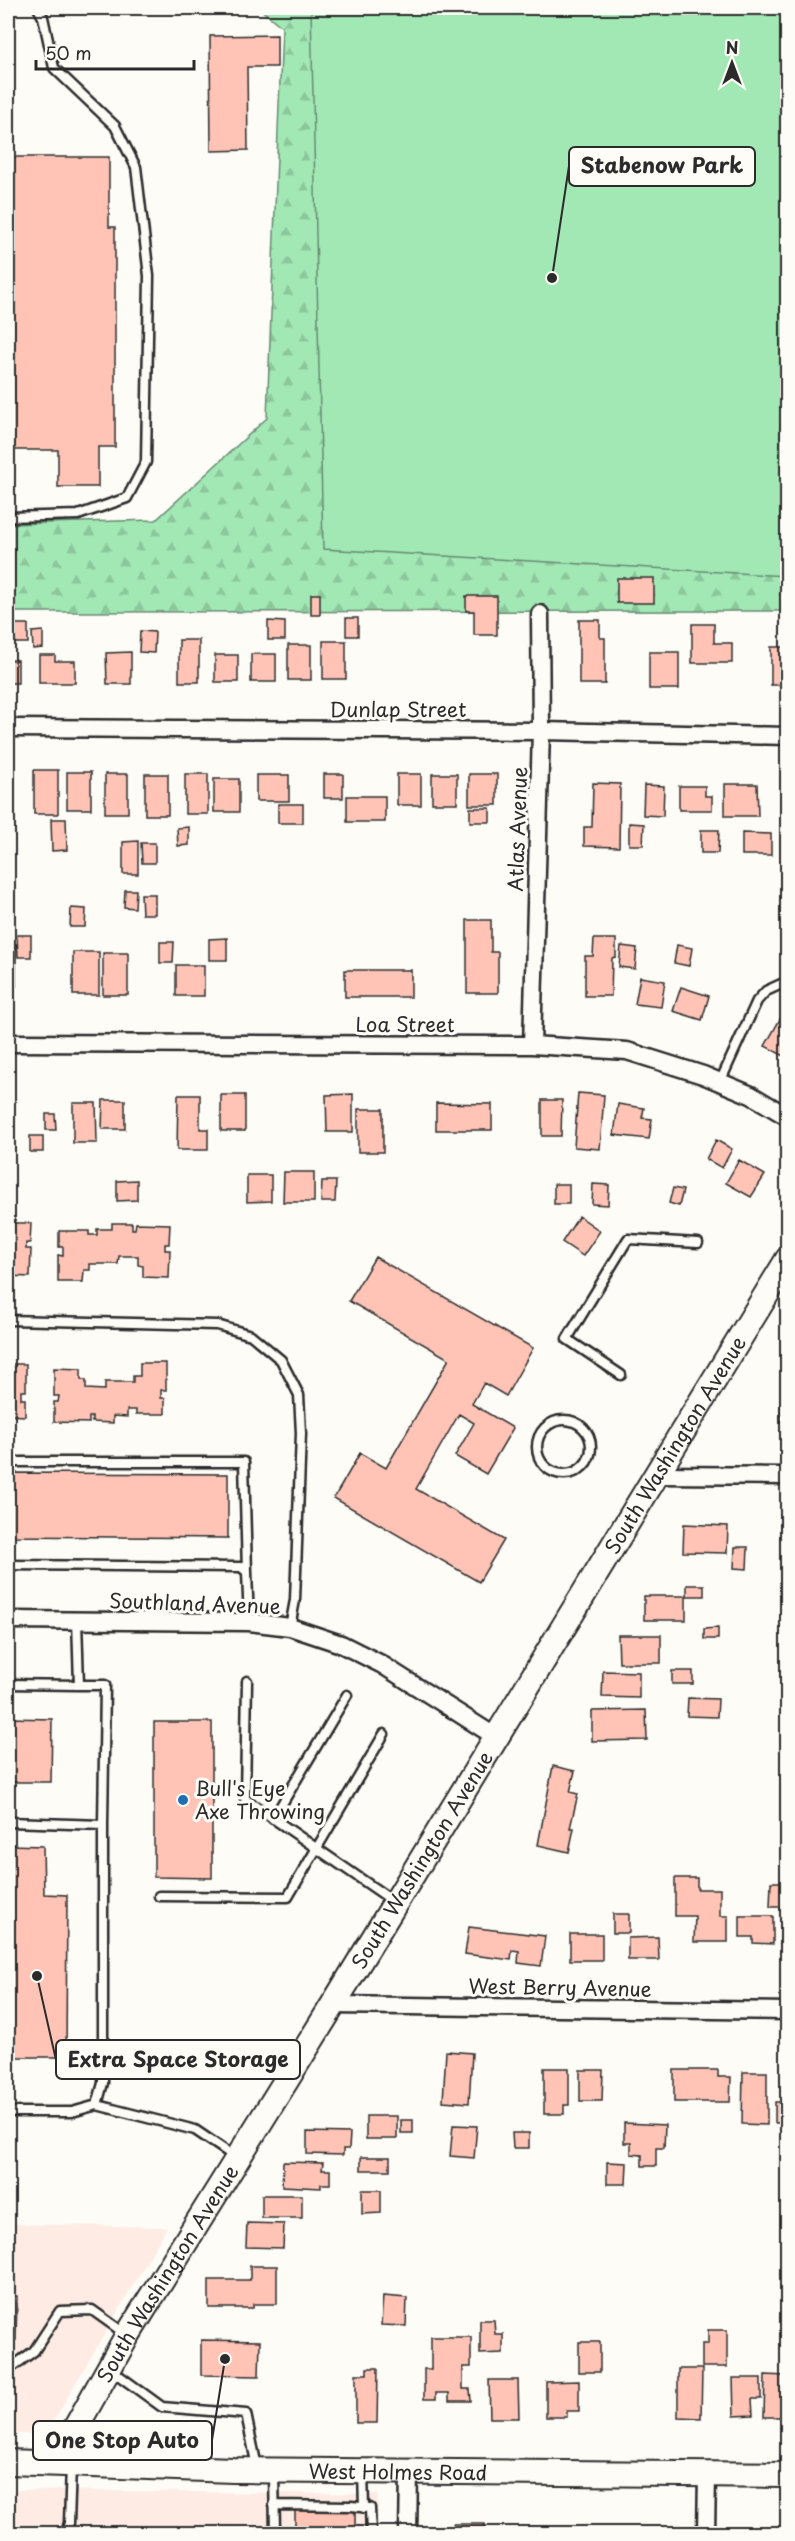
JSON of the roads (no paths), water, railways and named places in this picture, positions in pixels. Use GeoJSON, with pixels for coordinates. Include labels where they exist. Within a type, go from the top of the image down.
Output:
{"type":"FeatureCollection","features":[{"type":"Feature","properties":{"kind":"street","name":"Atlas Avenue"},"geometry":{"type":"LineString","coordinates":[[532,1045],[541,731],[540,614]]}},
{"type":"Feature","properties":{"kind":"street","name":"Dunlap Street"},"geometry":{"type":"LineString","coordinates":[[8,728],[541,731],[788,736]]}},
{"type":"Feature","properties":{"kind":"street","name":"Loa Street"},"geometry":{"type":"LineString","coordinates":[[8,1043],[532,1045],[627,1051],[720,1082],[751,1095],[788,1117]]}},
{"type":"Feature","properties":{"kind":"street","name":"South Washington Avenue"},"geometry":{"type":"LineString","coordinates":[[71,2464],[75,2429],[127,2336],[333,2005],[788,1259]]}},
{"type":"Feature","properties":{"kind":"street"},"geometry":{"type":"LineString","coordinates":[[656,1475],[788,1476]]}},
{"type":"Feature","properties":{"kind":"street","name":"Southland Avenue"},"geometry":{"type":"LineString","coordinates":[[8,1620],[249,1622],[290,1627],[341,1644],[381,1664],[496,1737]]}},
{"type":"Feature","properties":{"kind":"street","name":"West Berry Avenue"},"geometry":{"type":"LineString","coordinates":[[333,2005],[788,2011]]}},
{"type":"Feature","properties":{"kind":"street","name":"West Holmes Road"},"geometry":{"type":"LineString","coordinates":[[8,2462],[266,2471],[788,2475]]}},
{"type":"Feature","properties":{"kind":"street"},"geometry":{"type":"LineString","coordinates":[[408,2534],[409,2472]]}},
{"type":"Feature","properties":{"kind":"street"},"geometry":{"type":"LineString","coordinates":[[706,2534],[707,2474]]}},
{"type":"Feature","properties":{"kind":"lane"},"geometry":{"type":"LineString","coordinates":[[8,517],[78,515],[127,498],[146,462],[149,276],[136,166],[115,126],[54,68],[43,17],[38,8]]}},
{"type":"Feature","properties":{"kind":"lane"},"geometry":{"type":"LineString","coordinates":[[720,1082],[757,1001],[778,983],[788,981]]}},
{"type":"Feature","properties":{"kind":"lane"},"geometry":{"type":"LineString","coordinates":[[621,1375],[567,1339],[628,1239],[699,1243]]}},
{"type":"Feature","properties":{"kind":"lane"},"geometry":{"type":"LineString","coordinates":[[8,1320],[217,1324],[251,1335],[281,1360],[299,1395],[301,1433],[295,1600],[290,1627]]}},
{"type":"Feature","properties":{"kind":"lane"},"geometry":{"type":"LineString","coordinates":[[561,1420],[577,1424],[586,1431],[591,1444],[586,1462],[572,1473],[563,1474],[546,1467],[538,1451],[540,1434],[546,1427],[561,1420]]}},
{"type":"Feature","properties":{"kind":"lane"},"geometry":{"type":"LineString","coordinates":[[8,1462],[244,1462],[249,1622]]}},
{"type":"Feature","properties":{"kind":"lane"},"geometry":{"type":"LineString","coordinates":[[8,1565],[241,1567],[247,1572]]}},
{"type":"Feature","properties":{"kind":"lane"},"geometry":{"type":"LineString","coordinates":[[77,1620],[79,1685]]}},
{"type":"Feature","properties":{"kind":"lane"},"geometry":{"type":"LineString","coordinates":[[246,1682],[245,1799],[395,1903]]}},
{"type":"Feature","properties":{"kind":"lane"},"geometry":{"type":"LineString","coordinates":[[8,1684],[105,1685],[103,2083],[97,2105]]}},
{"type":"Feature","properties":{"kind":"lane"},"geometry":{"type":"LineString","coordinates":[[273,1819],[347,1695]]}},
{"type":"Feature","properties":{"kind":"lane"},"geometry":{"type":"LineString","coordinates":[[159,1896],[288,1897],[384,1734]]}},
{"type":"Feature","properties":{"kind":"lane"},"geometry":{"type":"LineString","coordinates":[[8,1822],[103,1825]]}},
{"type":"Feature","properties":{"kind":"lane"},"geometry":{"type":"LineString","coordinates":[[8,2112],[72,2112],[97,2105],[195,2130],[237,2158]]}},
{"type":"Feature","properties":{"kind":"lane"},"geometry":{"type":"LineString","coordinates":[[8,2370],[34,2351],[60,2311],[92,2310],[127,2336]]}},
{"type":"Feature","properties":{"kind":"lane"},"geometry":{"type":"LineString","coordinates":[[109,2368],[162,2407],[246,2414],[266,2471],[274,2505],[275,2534]]}},
{"type":"Feature","properties":{"kind":"lane"},"geometry":{"type":"LineString","coordinates":[[65,2534],[69,2523],[71,2464]]}},
{"type":"Feature","properties":{"kind":"lane"},"geometry":{"type":"LineString","coordinates":[[363,2472],[371,2534]]}},
{"type":"Feature","properties":{"kind":"lane"},"geometry":{"type":"LineString","coordinates":[[274,2505],[367,2508]]}},
{"type":"Feature","properties":{"kind":"place","name":"Stabenow Park"},"geometry":{"type":"Point","coordinates":[552,278]}},
{"type":"Feature","properties":{"kind":"place","name":"Bull's Eye Axe Throwing"},"geometry":{"type":"Point","coordinates":[183,1800]}},
{"type":"Feature","properties":{"kind":"place","name":"Extra Space Storage"},"geometry":{"type":"Point","coordinates":[37,1976]}},
{"type":"Feature","properties":{"kind":"place","name":"One Stop Auto"},"geometry":{"type":"Point","coordinates":[225,2359]}}]}
